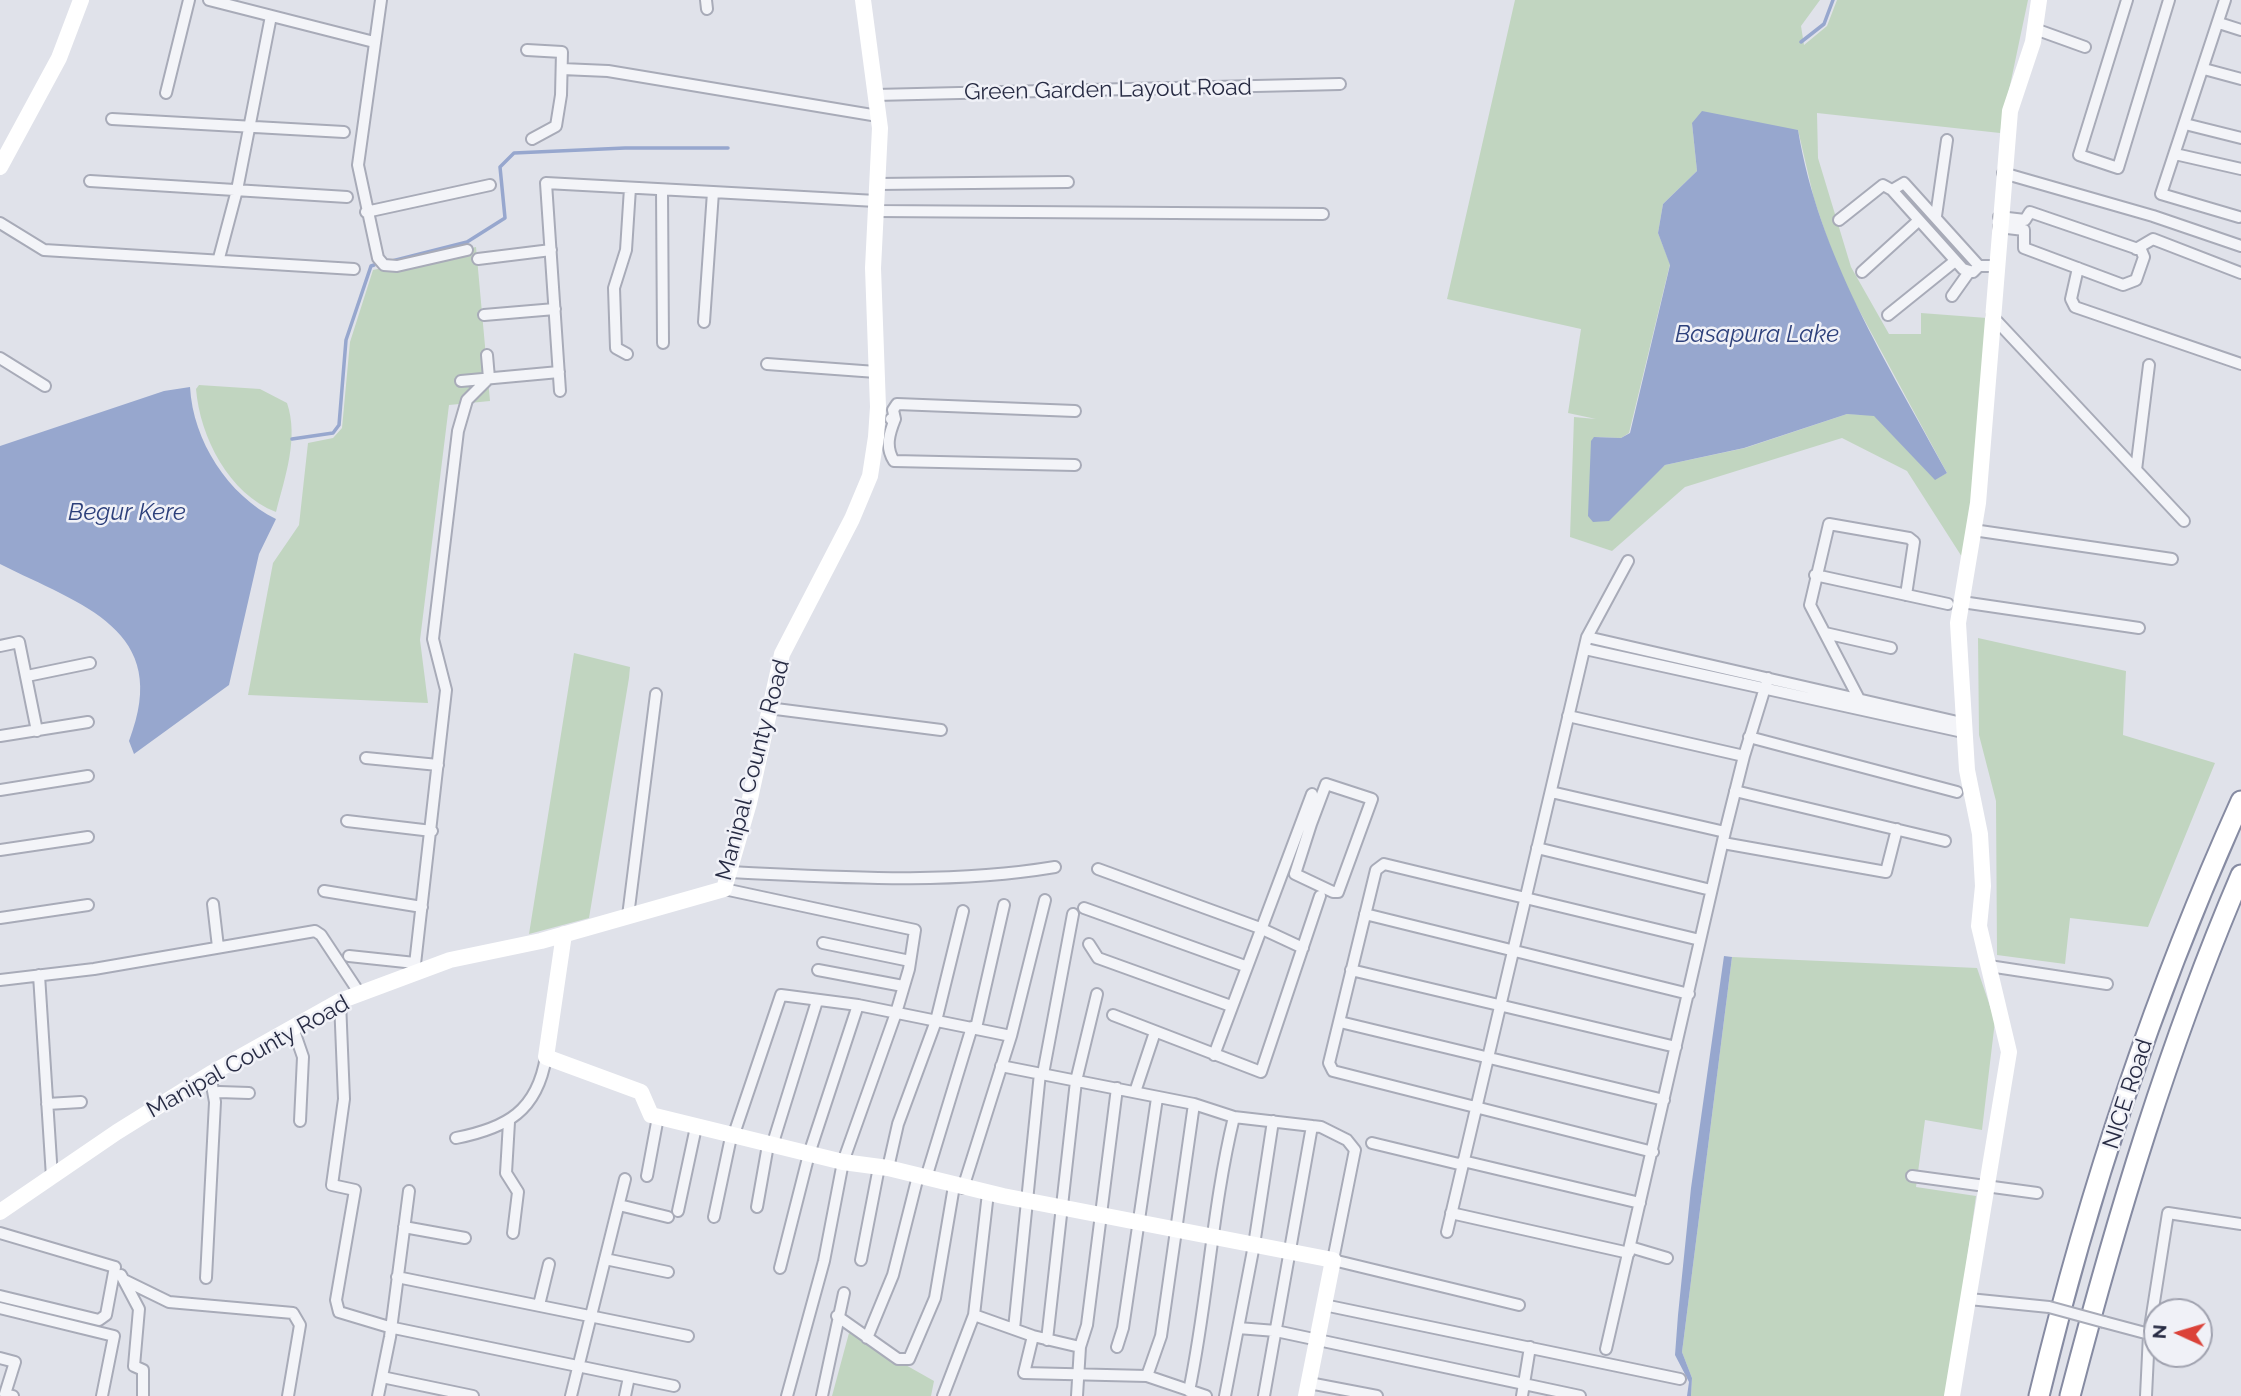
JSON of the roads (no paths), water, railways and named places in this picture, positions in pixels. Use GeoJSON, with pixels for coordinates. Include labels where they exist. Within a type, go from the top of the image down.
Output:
{"type":"FeatureCollection","features":[{"type":"Feature","properties":{"kind":"highway","name":"NICE Road"},"geometry":{"type":"LineString","coordinates":[[2039,1396],[2074,1266],[2120,1114],[2179,947],[2241,801]]}},
{"type":"Feature","properties":{"kind":"highway","name":"NICE Road"},"geometry":{"type":"LineString","coordinates":[[2070,1396],[2131,1177],[2217,930],[2241,875]]}},
{"type":"Feature","properties":{"kind":"street"},"geometry":{"type":"LineString","coordinates":[[0,167],[59,58],[81,0]]}},
{"type":"Feature","properties":{"kind":"street"},"geometry":{"type":"LineString","coordinates":[[166,93],[190,0]]}},
{"type":"Feature","properties":{"kind":"street"},"geometry":{"type":"LineString","coordinates":[[209,0],[374,42]]}},
{"type":"Feature","properties":{"kind":"street"},"geometry":{"type":"LineString","coordinates":[[381,0],[358,165],[366,212],[379,258],[384,265],[397,266],[467,250]]}},
{"type":"Feature","properties":{"kind":"street","name":"Manipal County Road"},"geometry":{"type":"LineString","coordinates":[[0,1212],[214,1072],[340,1001],[414,968],[564,934],[724,889],[749,803],[782,654],[852,519],[870,475],[877,419],[873,268],[878,116],[863,0]]}},
{"type":"Feature","properties":{"kind":"street"},"geometry":{"type":"LineString","coordinates":[[1952,296],[1981,268],[1999,222],[2010,111],[2035,29],[2039,0]]}},
{"type":"Feature","properties":{"kind":"street"},"geometry":{"type":"LineString","coordinates":[[2127,0],[2078,155],[2118,168],[2169,0]]}},
{"type":"Feature","properties":{"kind":"street"},"geometry":{"type":"LineString","coordinates":[[2225,0],[2161,194],[2239,217]]}},
{"type":"Feature","properties":{"kind":"street"},"geometry":{"type":"LineString","coordinates":[[219,258],[237,190],[271,16]]}},
{"type":"Feature","properties":{"kind":"street"},"geometry":{"type":"LineString","coordinates":[[2219,23],[2241,30]]}},
{"type":"Feature","properties":{"kind":"street"},"geometry":{"type":"LineString","coordinates":[[2035,29],[2085,47]]}},
{"type":"Feature","properties":{"kind":"street"},"geometry":{"type":"LineString","coordinates":[[527,50],[562,52],[556,126],[531,139]]}},
{"type":"Feature","properties":{"kind":"street"},"geometry":{"type":"LineString","coordinates":[[562,69],[608,71],[878,116]]}},
{"type":"Feature","properties":{"kind":"street"},"geometry":{"type":"LineString","coordinates":[[2204,69],[2241,79]]}},
{"type":"Feature","properties":{"kind":"street","name":"Green Garden Layout Road"},"geometry":{"type":"LineString","coordinates":[[875,95],[1340,84]]}},
{"type":"Feature","properties":{"kind":"street"},"geometry":{"type":"LineString","coordinates":[[112,119],[344,132]]}},
{"type":"Feature","properties":{"kind":"street"},"geometry":{"type":"LineString","coordinates":[[2185,124],[2241,138]]}},
{"type":"Feature","properties":{"kind":"street"},"geometry":{"type":"LineString","coordinates":[[1936,216],[1947,141]]}},
{"type":"Feature","properties":{"kind":"street"},"geometry":{"type":"LineString","coordinates":[[2175,154],[2241,169]]}},
{"type":"Feature","properties":{"kind":"street"},"geometry":{"type":"LineString","coordinates":[[2003,173],[2153,216],[2241,246]]}},
{"type":"Feature","properties":{"kind":"street"},"geometry":{"type":"LineString","coordinates":[[90,181],[347,197]]}},
{"type":"Feature","properties":{"kind":"street"},"geometry":{"type":"LineString","coordinates":[[560,391],[546,183],[713,192],[876,206],[1323,214]]}},
{"type":"Feature","properties":{"kind":"street"},"geometry":{"type":"LineString","coordinates":[[877,184],[1068,183]]}},
{"type":"Feature","properties":{"kind":"street"},"geometry":{"type":"LineString","coordinates":[[1892,190],[1904,183],[1981,268],[1992,316],[1973,530],[1955,603],[1962,727],[1967,770],[1980,834],[1983,886],[1979,926],[2009,1052],[1989,1186],[1952,1396]]}},
{"type":"Feature","properties":{"kind":"street"},"geometry":{"type":"LineString","coordinates":[[366,212],[490,185]]}},
{"type":"Feature","properties":{"kind":"street"},"geometry":{"type":"LineString","coordinates":[[1839,220],[1883,185],[1892,190],[1917,222],[1955,261],[1981,268]]}},
{"type":"Feature","properties":{"kind":"street"},"geometry":{"type":"LineString","coordinates":[[626,354],[616,348],[614,288],[626,250],[630,188]]}},
{"type":"Feature","properties":{"kind":"street"},"geometry":{"type":"LineString","coordinates":[[662,190],[663,343]]}},
{"type":"Feature","properties":{"kind":"street"},"geometry":{"type":"LineString","coordinates":[[704,322],[713,192]]}},
{"type":"Feature","properties":{"kind":"street"},"geometry":{"type":"LineString","coordinates":[[2029,212],[2136,248],[2144,257],[2138,276],[2132,284],[2123,285],[2024,248],[2025,225],[2029,212]]}},
{"type":"Feature","properties":{"kind":"street"},"geometry":{"type":"LineString","coordinates":[[1862,272],[1917,222]]}},
{"type":"Feature","properties":{"kind":"street"},"geometry":{"type":"LineString","coordinates":[[1999,222],[2025,225]]}},
{"type":"Feature","properties":{"kind":"street"},"geometry":{"type":"LineString","coordinates":[[0,223],[44,250],[219,258],[354,269]]}},
{"type":"Feature","properties":{"kind":"street"},"geometry":{"type":"LineString","coordinates":[[2136,248],[2153,239],[2241,273]]}},
{"type":"Feature","properties":{"kind":"street"},"geometry":{"type":"LineString","coordinates":[[478,260],[551,250]]}},
{"type":"Feature","properties":{"kind":"street"},"geometry":{"type":"LineString","coordinates":[[1888,315],[1955,261]]}},
{"type":"Feature","properties":{"kind":"street"},"geometry":{"type":"LineString","coordinates":[[2078,268],[2071,299],[2075,307],[2241,364]]}},
{"type":"Feature","properties":{"kind":"street"},"geometry":{"type":"LineString","coordinates":[[484,315],[555,309]]}},
{"type":"Feature","properties":{"kind":"street"},"geometry":{"type":"LineString","coordinates":[[1992,316],[2184,521]]}},
{"type":"Feature","properties":{"kind":"street"},"geometry":{"type":"LineString","coordinates":[[349,956],[414,968],[432,831],[446,690],[433,639],[458,431],[467,400],[489,378],[487,355]]}},
{"type":"Feature","properties":{"kind":"street"},"geometry":{"type":"LineString","coordinates":[[0,358],[45,386]]}},
{"type":"Feature","properties":{"kind":"street"},"geometry":{"type":"LineString","coordinates":[[767,364],[876,372]]}},
{"type":"Feature","properties":{"kind":"street"},"geometry":{"type":"LineString","coordinates":[[2137,470],[2150,365]]}},
{"type":"Feature","properties":{"kind":"street"},"geometry":{"type":"LineString","coordinates":[[461,381],[559,372]]}},
{"type":"Feature","properties":{"kind":"street"},"geometry":{"type":"LineString","coordinates":[[1074,465],[894,461],[888,452],[889,432],[895,419],[893,410],[897,404],[1076,411]]}},
{"type":"Feature","properties":{"kind":"street"},"geometry":{"type":"LineString","coordinates":[[877,419],[895,419]]}},
{"type":"Feature","properties":{"kind":"street"},"geometry":{"type":"LineString","coordinates":[[1859,699],[1810,604],[1829,524],[1909,538],[1914,542],[1906,595]]}},
{"type":"Feature","properties":{"kind":"street"},"geometry":{"type":"LineString","coordinates":[[1973,530],[2172,559]]}},
{"type":"Feature","properties":{"kind":"street"},"geometry":{"type":"LineString","coordinates":[[1447,1232],[1586,643],[1628,561]]}},
{"type":"Feature","properties":{"kind":"street"},"geometry":{"type":"LineString","coordinates":[[1815,575],[1906,595],[2139,628]]}},
{"type":"Feature","properties":{"kind":"street"},"geometry":{"type":"LineString","coordinates":[[1825,634],[1891,648]]}},
{"type":"Feature","properties":{"kind":"street"},"geometry":{"type":"LineString","coordinates":[[0,646],[19,642],[37,731]]}},
{"type":"Feature","properties":{"kind":"street"},"geometry":{"type":"LineString","coordinates":[[1586,643],[1962,727]]}},
{"type":"Feature","properties":{"kind":"street"},"geometry":{"type":"LineString","coordinates":[[27,676],[90,663]]}},
{"type":"Feature","properties":{"kind":"street"},"geometry":{"type":"LineString","coordinates":[[1766,683],[1859,699],[1962,727]]}},
{"type":"Feature","properties":{"kind":"street"},"geometry":{"type":"LineString","coordinates":[[1606,1349],[1711,890],[1744,755],[1766,683]]}},
{"type":"Feature","properties":{"kind":"street"},"geometry":{"type":"LineString","coordinates":[[628,916],[656,694]]}},
{"type":"Feature","properties":{"kind":"street"},"geometry":{"type":"LineString","coordinates":[[768,708],[941,730]]}},
{"type":"Feature","properties":{"kind":"street"},"geometry":{"type":"LineString","coordinates":[[1568,716],[1744,755]]}},
{"type":"Feature","properties":{"kind":"street"},"geometry":{"type":"LineString","coordinates":[[0,736],[88,722]]}},
{"type":"Feature","properties":{"kind":"street"},"geometry":{"type":"LineString","coordinates":[[1749,737],[1957,792]]}},
{"type":"Feature","properties":{"kind":"street"},"geometry":{"type":"LineString","coordinates":[[366,758],[439,765]]}},
{"type":"Feature","properties":{"kind":"street"},"geometry":{"type":"LineString","coordinates":[[0,790],[88,776]]}},
{"type":"Feature","properties":{"kind":"street"},"geometry":{"type":"LineString","coordinates":[[1298,845],[1294,869],[1297,877],[1338,892],[1372,799],[1326,784],[1306,822]]}},
{"type":"Feature","properties":{"kind":"street"},"geometry":{"type":"LineString","coordinates":[[1735,791],[1945,841]]}},
{"type":"Feature","properties":{"kind":"street"},"geometry":{"type":"LineString","coordinates":[[1550,792],[1724,837],[1886,872],[1897,829]]}},
{"type":"Feature","properties":{"kind":"street"},"geometry":{"type":"LineString","coordinates":[[1214,1055],[1260,928],[1298,845],[1312,794]]}},
{"type":"Feature","properties":{"kind":"street"},"geometry":{"type":"LineString","coordinates":[[347,821],[432,831]]}},
{"type":"Feature","properties":{"kind":"street"},"geometry":{"type":"LineString","coordinates":[[0,850],[88,837]]}},
{"type":"Feature","properties":{"kind":"street"},"geometry":{"type":"LineString","coordinates":[[1537,848],[1711,890]]}},
{"type":"Feature","properties":{"kind":"street"},"geometry":{"type":"LineString","coordinates":[[1653,1152],[1333,1071],[1329,1063],[1376,870],[1384,864],[1700,940]]}},
{"type":"Feature","properties":{"kind":"street"},"geometry":{"type":"LineString","coordinates":[[729,872],[898,880],[996,877],[1055,867]]}},
{"type":"Feature","properties":{"kind":"street"},"geometry":{"type":"LineString","coordinates":[[1098,869],[1260,928],[1303,948]]}},
{"type":"Feature","properties":{"kind":"street"},"geometry":{"type":"LineString","coordinates":[[724,889],[915,930],[896,1013],[843,1162],[824,1261],[787,1396]]}},
{"type":"Feature","properties":{"kind":"street"},"geometry":{"type":"LineString","coordinates":[[324,891],[422,906]]}},
{"type":"Feature","properties":{"kind":"street"},"geometry":{"type":"LineString","coordinates":[[1113,1015],[1261,1072],[1320,896]]}},
{"type":"Feature","properties":{"kind":"street"},"geometry":{"type":"LineString","coordinates":[[837,1316],[898,1359],[909,1359],[935,1298],[959,1187],[1011,1036],[1045,900]]}},
{"type":"Feature","properties":{"kind":"street"},"geometry":{"type":"LineString","coordinates":[[213,904],[218,947]]}},
{"type":"Feature","properties":{"kind":"street"},"geometry":{"type":"LineString","coordinates":[[0,918],[88,905]]}},
{"type":"Feature","properties":{"kind":"street"},"geometry":{"type":"LineString","coordinates":[[867,1338],[893,1275],[922,1177],[974,1028],[1004,905]]}},
{"type":"Feature","properties":{"kind":"street"},"geometry":{"type":"LineString","coordinates":[[1084,908],[1245,966]]}},
{"type":"Feature","properties":{"kind":"street"},"geometry":{"type":"LineString","coordinates":[[861,1259],[884,1168],[936,1021],[963,911]]}},
{"type":"Feature","properties":{"kind":"street"},"geometry":{"type":"LineString","coordinates":[[1014,1329],[1042,1074],[1073,914]]}},
{"type":"Feature","properties":{"kind":"street"},"geometry":{"type":"LineString","coordinates":[[1365,914],[1689,994]]}},
{"type":"Feature","properties":{"kind":"street"},"geometry":{"type":"LineString","coordinates":[[0,980],[94,969],[315,931],[321,934],[360,994]]}},
{"type":"Feature","properties":{"kind":"street"},"geometry":{"type":"LineString","coordinates":[[456,1138],[509,1122],[537,1091],[542,1081],[564,934]]}},
{"type":"Feature","properties":{"kind":"street"},"geometry":{"type":"LineString","coordinates":[[823,943],[910,961]]}},
{"type":"Feature","properties":{"kind":"street"},"geometry":{"type":"LineString","coordinates":[[1089,944],[1098,958],[1231,1006]]}},
{"type":"Feature","properties":{"kind":"street"},"geometry":{"type":"LineString","coordinates":[[1989,965],[2107,984]]}},
{"type":"Feature","properties":{"kind":"street"},"geometry":{"type":"LineString","coordinates":[[818,970],[904,986]]}},
{"type":"Feature","properties":{"kind":"street"},"geometry":{"type":"LineString","coordinates":[[1351,970],[1676,1047]]}},
{"type":"Feature","properties":{"kind":"street"},"geometry":{"type":"LineString","coordinates":[[39,975],[52,1177]]}},
{"type":"Feature","properties":{"kind":"street"},"geometry":{"type":"LineString","coordinates":[[1047,1340],[1076,1081],[1097,994]]}},
{"type":"Feature","properties":{"kind":"street"},"geometry":{"type":"LineString","coordinates":[[714,1217],[732,1137],[781,995],[858,1005],[1011,1036]]}},
{"type":"Feature","properties":{"kind":"street"},"geometry":{"type":"LineString","coordinates":[[340,1001],[344,1099],[332,1185],[355,1189],[336,1300],[339,1312],[389,1327],[674,1386]]}},
{"type":"Feature","properties":{"kind":"street"},"geometry":{"type":"LineString","coordinates":[[757,1208],[770,1145],[817,1001]]}},
{"type":"Feature","properties":{"kind":"street"},"geometry":{"type":"LineString","coordinates":[[780,1268],[809,1154],[858,1005]]}},
{"type":"Feature","properties":{"kind":"street"},"geometry":{"type":"LineString","coordinates":[[1340,1022],[1664,1100]]}},
{"type":"Feature","properties":{"kind":"street"},"geometry":{"type":"LineString","coordinates":[[293,1028],[303,1057],[300,1121]]}},
{"type":"Feature","properties":{"kind":"street"},"geometry":{"type":"LineString","coordinates":[[1135,1091],[1155,1032]]}},
{"type":"Feature","properties":{"kind":"street"},"geometry":{"type":"LineString","coordinates":[[546,1057],[641,1092],[651,1115],[696,1128],[843,1162],[884,1168],[959,1187],[1333,1260],[1519,1305]]}},
{"type":"Feature","properties":{"kind":"street"},"geometry":{"type":"LineString","coordinates":[[1001,1066],[1135,1091],[1157,1098],[1194,1104],[1234,1117],[1312,1126],[1347,1140],[1354,1150],[1308,1389],[1377,1396]]}},
{"type":"Feature","properties":{"kind":"street"},"geometry":{"type":"LineString","coordinates":[[206,1278],[217,1097],[214,1072]]}},
{"type":"Feature","properties":{"kind":"street"},"geometry":{"type":"LineString","coordinates":[[1077,1396],[1080,1347],[1087,1325],[1117,1088]]}},
{"type":"Feature","properties":{"kind":"street"},"geometry":{"type":"LineString","coordinates":[[217,1097],[249,1093]]}},
{"type":"Feature","properties":{"kind":"street"},"geometry":{"type":"LineString","coordinates":[[1117,1347],[1124,1328],[1157,1098]]}},
{"type":"Feature","properties":{"kind":"street"},"geometry":{"type":"LineString","coordinates":[[47,1104],[81,1102]]}},
{"type":"Feature","properties":{"kind":"street"},"geometry":{"type":"LineString","coordinates":[[1147,1376],[1161,1336],[1194,1104]]}},
{"type":"Feature","properties":{"kind":"street"},"geometry":{"type":"LineString","coordinates":[[647,1176],[658,1117]]}},
{"type":"Feature","properties":{"kind":"street"},"geometry":{"type":"LineString","coordinates":[[1189,1391],[1203,1327],[1213,1237],[1234,1117]]}},
{"type":"Feature","properties":{"kind":"street"},"geometry":{"type":"LineString","coordinates":[[1225,1396],[1254,1245],[1273,1121]]}},
{"type":"Feature","properties":{"kind":"street"},"geometry":{"type":"LineString","coordinates":[[509,1122],[506,1173],[518,1192],[513,1233]]}},
{"type":"Feature","properties":{"kind":"street"},"geometry":{"type":"LineString","coordinates":[[1264,1396],[1312,1126]]}},
{"type":"Feature","properties":{"kind":"street"},"geometry":{"type":"LineString","coordinates":[[619,1205],[673,1214],[696,1128]]}},
{"type":"Feature","properties":{"kind":"street"},"geometry":{"type":"LineString","coordinates":[[1372,1143],[1640,1203]]}},
{"type":"Feature","properties":{"kind":"street"},"geometry":{"type":"LineString","coordinates":[[1912,1176],[2037,1193]]}},
{"type":"Feature","properties":{"kind":"street"},"geometry":{"type":"LineString","coordinates":[[571,1396],[625,1179]]}},
{"type":"Feature","properties":{"kind":"street"},"geometry":{"type":"LineString","coordinates":[[378,1396],[390,1338],[389,1327],[409,1191]]}},
{"type":"Feature","properties":{"kind":"street"},"geometry":{"type":"LineString","coordinates":[[943,1396],[974,1315],[988,1193]]}},
{"type":"Feature","properties":{"kind":"street"},"geometry":{"type":"LineString","coordinates":[[1451,1213],[1667,1258]]}},
{"type":"Feature","properties":{"kind":"street"},"geometry":{"type":"LineString","coordinates":[[2155,1298],[2168,1213],[2241,1224]]}},
{"type":"Feature","properties":{"kind":"street"},"geometry":{"type":"LineString","coordinates":[[404,1227],[465,1238]]}},
{"type":"Feature","properties":{"kind":"street"},"geometry":{"type":"LineString","coordinates":[[0,1233],[115,1268],[124,1280],[125,1289],[138,1294],[169,1301],[293,1313],[300,1325],[288,1396]]}},
{"type":"Feature","properties":{"kind":"street"},"geometry":{"type":"LineString","coordinates":[[605,1259],[668,1272]]}},
{"type":"Feature","properties":{"kind":"street"},"geometry":{"type":"LineString","coordinates":[[539,1305],[549,1264]]}},
{"type":"Feature","properties":{"kind":"street"},"geometry":{"type":"LineString","coordinates":[[0,1296],[99,1320],[106,1315],[115,1268]]}},
{"type":"Feature","properties":{"kind":"street"},"geometry":{"type":"LineString","coordinates":[[397,1278],[688,1336]]}},
{"type":"Feature","properties":{"kind":"street"},"geometry":{"type":"LineString","coordinates":[[822,1396],[844,1293]]}},
{"type":"Feature","properties":{"kind":"street"},"geometry":{"type":"LineString","coordinates":[[138,1294],[134,1366],[143,1370],[143,1396]]}},
{"type":"Feature","properties":{"kind":"street"},"geometry":{"type":"LineString","coordinates":[[1969,1299],[2049,1307],[2143,1332]]}},
{"type":"Feature","properties":{"kind":"street"},"geometry":{"type":"LineString","coordinates":[[1324,1305],[1680,1379]]}},
{"type":"Feature","properties":{"kind":"street"},"geometry":{"type":"LineString","coordinates":[[0,1308],[114,1336],[102,1396]]}},
{"type":"Feature","properties":{"kind":"street"},"geometry":{"type":"LineString","coordinates":[[974,1315],[1033,1336],[1080,1347]]}},
{"type":"Feature","properties":{"kind":"street"},"geometry":{"type":"LineString","coordinates":[[1238,1328],[1276,1331],[1523,1390],[1580,1396]]}},
{"type":"Feature","properties":{"kind":"street"},"geometry":{"type":"LineString","coordinates":[[1033,1336],[1024,1373],[1079,1372],[1147,1376],[1206,1396]]}},
{"type":"Feature","properties":{"kind":"street"},"geometry":{"type":"LineString","coordinates":[[1523,1390],[1530,1348]]}},
{"type":"Feature","properties":{"kind":"street"},"geometry":{"type":"LineString","coordinates":[[0,1358],[15,1362],[5,1394],[13,1396]]}},
{"type":"Feature","properties":{"kind":"street"},"geometry":{"type":"LineString","coordinates":[[2146,1396],[2147,1368]]}},
{"type":"Feature","properties":{"kind":"street"},"geometry":{"type":"LineString","coordinates":[[382,1377],[473,1396]]}},
{"type":"Feature","properties":{"kind":"street"},"geometry":{"type":"LineString","coordinates":[[625,1396],[629,1377]]}},
{"type":"Feature","properties":{"kind":"water","name":"Basapura Lake"},"geometry":{"type":"Polygon","coordinates":[[[1702,111],[1798,130],[1808,177],[1839,265],[1879,349],[1947,473],[1935,480],[1874,416],[1847,414],[1744,448],[1665,465],[1609,521],[1593,522],[1588,516],[1591,441],[1594,437],[1621,438],[1630,433],[1670,265],[1658,233],[1663,204],[1697,171],[1692,123],[1702,111]]]}},
{"type":"Feature","properties":{"kind":"water","name":"Begur Kere"},"geometry":{"type":"Polygon","coordinates":[[[190,387],[198,427],[216,464],[243,496],[276,519],[259,554],[229,685],[134,754],[129,741],[139,703],[139,672],[129,647],[111,626],[88,608],[0,564],[0,446],[164,391],[190,387]]]}},
{"type":"Feature","properties":{"kind":"water"},"geometry":{"type":"Polygon","coordinates":[[[1724,956],[1732,957],[1682,1352],[1692,1378],[1691,1396],[1687,1396],[1689,1382],[1675,1355],[1678,1315],[1691,1188],[1724,956]]]}},
{"type":"Feature","properties":{"kind":"waterway"},"geometry":{"type":"LineString","coordinates":[[1801,42],[1824,24],[1833,0]]}},
{"type":"Feature","properties":{"kind":"waterway"},"geometry":{"type":"LineString","coordinates":[[392,261],[467,242],[505,218],[500,167],[514,153],[625,148],[728,148]]}},
{"type":"Feature","properties":{"kind":"waterway"},"geometry":{"type":"LineString","coordinates":[[292,439],[333,433],[339,425],[346,340],[371,266],[374,265]]}}]}
